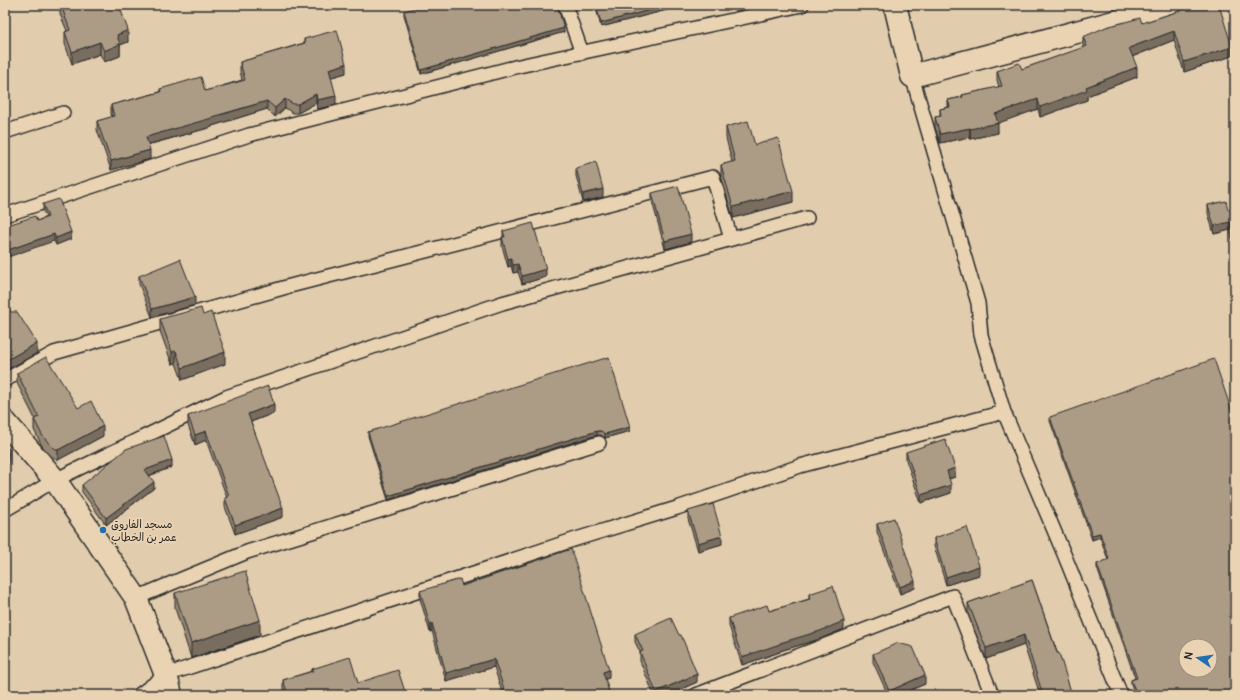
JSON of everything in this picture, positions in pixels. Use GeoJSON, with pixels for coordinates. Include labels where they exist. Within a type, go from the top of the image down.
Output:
{"type":"FeatureCollection","features":[{"type":"Feature","properties":{"kind":"street"},"geometry":{"type":"LineString","coordinates":[[895,5],[912,76],[1140,15],[1169,5]]}},
{"type":"Feature","properties":{"kind":"street"},"geometry":{"type":"LineString","coordinates":[[5,422],[55,480],[136,598],[169,685]]}},
{"type":"Feature","properties":{"kind":"lane"},"geometry":{"type":"LineString","coordinates":[[565,5],[582,53]]}},
{"type":"Feature","properties":{"kind":"lane"},"geometry":{"type":"LineString","coordinates":[[5,215],[250,135],[511,68],[802,5]]}},
{"type":"Feature","properties":{"kind":"lane"},"geometry":{"type":"LineString","coordinates":[[912,76],[978,303],[981,335],[1004,412],[1121,695]]}},
{"type":"Feature","properties":{"kind":"lane"},"geometry":{"type":"LineString","coordinates":[[5,132],[63,113]]}},
{"type":"Feature","properties":{"kind":"lane"},"geometry":{"type":"LineString","coordinates":[[5,380],[54,353],[290,286],[712,177],[731,239]]}},
{"type":"Feature","properties":{"kind":"lane"},"geometry":{"type":"LineString","coordinates":[[5,510],[55,480],[226,397],[502,303],[807,218]]}},
{"type":"Feature","properties":{"kind":"lane"},"geometry":{"type":"LineString","coordinates":[[139,695],[573,540],[677,508],[800,466],[1004,412]]}},
{"type":"Feature","properties":{"kind":"lane"},"geometry":{"type":"LineString","coordinates":[[136,598],[246,552],[599,443]]}},
{"type":"Feature","properties":{"kind":"lane"},"geometry":{"type":"LineString","coordinates":[[696,695],[953,596],[992,695]]}},
{"type":"Feature","properties":{"kind":"building"},"geometry":{"type":"Polygon","coordinates":[[[61,5],[119,5],[128,30],[117,35],[120,44],[104,51],[100,42],[72,52],[65,32],[70,30],[61,5]]]}},
{"type":"Feature","properties":{"kind":"building"},"geometry":{"type":"Polygon","coordinates":[[[425,5],[557,5],[564,28],[421,70],[404,11],[425,5]]]}},
{"type":"Feature","properties":{"kind":"building"},"geometry":{"type":"Polygon","coordinates":[[[596,5],[669,5],[601,23],[596,5]]]}},
{"type":"Feature","properties":{"kind":"building"},"geometry":{"type":"Polygon","coordinates":[[[1198,5],[1219,5],[1232,47],[1184,62],[1174,31],[1129,48],[1137,67],[1086,87],[1087,90],[1040,107],[1038,99],[995,114],[998,123],[940,134],[935,117],[941,116],[940,109],[950,107],[948,100],[963,97],[962,95],[1002,86],[997,71],[1019,63],[1022,69],[1087,46],[1083,37],[1106,27],[1140,18],[1142,23],[1198,5]]]}},
{"type":"Feature","properties":{"kind":"building"},"geometry":{"type":"Polygon","coordinates":[[[337,30],[346,64],[329,69],[336,96],[317,100],[316,94],[298,104],[293,104],[285,99],[275,108],[267,101],[146,137],[150,150],[111,161],[97,121],[114,116],[111,105],[161,92],[160,89],[201,77],[205,91],[245,80],[240,62],[305,43],[304,39],[337,30]]]}},
{"type":"Feature","properties":{"kind":"building"},"geometry":{"type":"Polygon","coordinates":[[[748,121],[755,145],[778,138],[793,191],[733,207],[721,165],[735,161],[726,127],[748,121]]]}},
{"type":"Feature","properties":{"kind":"building"},"geometry":{"type":"Polygon","coordinates":[[[596,162],[603,189],[583,194],[576,168],[596,162]]]}},
{"type":"Feature","properties":{"kind":"building"},"geometry":{"type":"Polygon","coordinates":[[[678,186],[691,234],[665,241],[652,193],[678,186]]]}},
{"type":"Feature","properties":{"kind":"building"},"geometry":{"type":"Polygon","coordinates":[[[59,199],[71,232],[56,238],[54,234],[5,251],[5,226],[35,216],[37,221],[48,217],[43,204],[59,199]]]}},
{"type":"Feature","properties":{"kind":"building"},"geometry":{"type":"Polygon","coordinates":[[[1226,201],[1228,210],[1235,208],[1235,245],[1230,222],[1214,226],[1208,205],[1226,201]]]}},
{"type":"Feature","properties":{"kind":"building"},"geometry":{"type":"Polygon","coordinates":[[[533,223],[546,269],[522,276],[518,264],[513,265],[511,258],[508,259],[502,237],[505,237],[503,231],[533,223]]]}},
{"type":"Feature","properties":{"kind":"building"},"geometry":{"type":"Polygon","coordinates":[[[180,259],[195,297],[152,309],[139,276],[180,259]]]}},
{"type":"Feature","properties":{"kind":"building"},"geometry":{"type":"Polygon","coordinates":[[[5,302],[11,312],[17,312],[37,343],[5,361],[5,302]]]}},
{"type":"Feature","properties":{"kind":"building"},"geometry":{"type":"Polygon","coordinates":[[[201,308],[203,315],[211,312],[225,352],[182,368],[176,351],[172,352],[160,319],[201,308]]]}},
{"type":"Feature","properties":{"kind":"building"},"geometry":{"type":"Polygon","coordinates":[[[46,357],[78,408],[91,401],[103,426],[58,450],[52,447],[42,435],[34,419],[39,417],[17,373],[46,357]]]}},
{"type":"Feature","properties":{"kind":"building"},"geometry":{"type":"Polygon","coordinates":[[[609,357],[630,427],[605,434],[601,431],[597,431],[388,496],[368,432],[609,357]]]}},
{"type":"Feature","properties":{"kind":"building"},"geometry":{"type":"Polygon","coordinates":[[[1214,359],[1232,412],[1235,411],[1235,695],[1137,695],[1131,680],[1137,678],[1097,564],[1109,559],[1100,533],[1092,535],[1050,417],[1214,359]]]}},
{"type":"Feature","properties":{"kind":"building"},"geometry":{"type":"Polygon","coordinates":[[[268,386],[274,404],[248,414],[283,508],[235,525],[225,498],[229,496],[206,431],[195,435],[188,416],[268,386]]]}},
{"type":"Feature","properties":{"kind":"building"},"geometry":{"type":"Polygon","coordinates":[[[164,436],[172,460],[145,470],[154,482],[106,518],[82,485],[126,449],[164,436]]]}},
{"type":"Feature","properties":{"kind":"building"},"geometry":{"type":"Polygon","coordinates":[[[945,439],[955,468],[947,471],[951,485],[921,495],[906,452],[945,439]]]}},
{"type":"Feature","properties":{"kind":"building"},"geometry":{"type":"Polygon","coordinates":[[[5,444],[9,449],[5,466],[5,444]]]}},
{"type":"Feature","properties":{"kind":"building"},"geometry":{"type":"Polygon","coordinates":[[[713,504],[722,536],[698,543],[688,511],[713,504]]]}},
{"type":"Feature","properties":{"kind":"building"},"geometry":{"type":"Polygon","coordinates":[[[894,518],[915,581],[900,587],[877,524],[894,518]]]}},
{"type":"Feature","properties":{"kind":"building"},"geometry":{"type":"Polygon","coordinates":[[[967,527],[979,566],[946,577],[934,538],[967,527]]]}},
{"type":"Feature","properties":{"kind":"building"},"geometry":{"type":"Polygon","coordinates":[[[571,549],[609,670],[603,672],[610,695],[506,695],[494,659],[446,673],[432,623],[430,624],[420,591],[460,579],[462,586],[571,549]]]}},
{"type":"Feature","properties":{"kind":"building"},"geometry":{"type":"Polygon","coordinates":[[[245,571],[260,620],[191,643],[175,593],[245,571]]]}},
{"type":"Feature","properties":{"kind":"building"},"geometry":{"type":"Polygon","coordinates":[[[1032,580],[1057,653],[1059,653],[1072,695],[1043,695],[1024,635],[986,648],[968,603],[1032,580]]]}},
{"type":"Feature","properties":{"kind":"building"},"geometry":{"type":"Polygon","coordinates":[[[833,586],[844,621],[820,631],[780,643],[742,657],[729,618],[767,605],[769,611],[810,599],[809,594],[833,586]]]}},
{"type":"Feature","properties":{"kind":"building"},"geometry":{"type":"Polygon","coordinates":[[[671,618],[679,635],[681,635],[697,674],[656,692],[640,652],[643,651],[635,634],[671,618]]]}},
{"type":"Feature","properties":{"kind":"building"},"geometry":{"type":"Polygon","coordinates":[[[898,643],[913,647],[925,675],[889,691],[873,654],[898,643]]]}},
{"type":"Feature","properties":{"kind":"building"},"geometry":{"type":"Polygon","coordinates":[[[350,657],[358,683],[398,670],[406,695],[283,695],[288,694],[283,680],[313,671],[312,669],[350,657]]]}},
{"type":"Feature","properties":{"kind":"building"},"geometry":{"type":"Polygon","coordinates":[[[38,690],[42,695],[32,695],[38,690]]]}},
{"type":"Feature","properties":{"kind":"place","name":"مسجد الفاروق عمر بن الخطاب"},"geometry":{"type":"Point","coordinates":[103,530]}}]}
